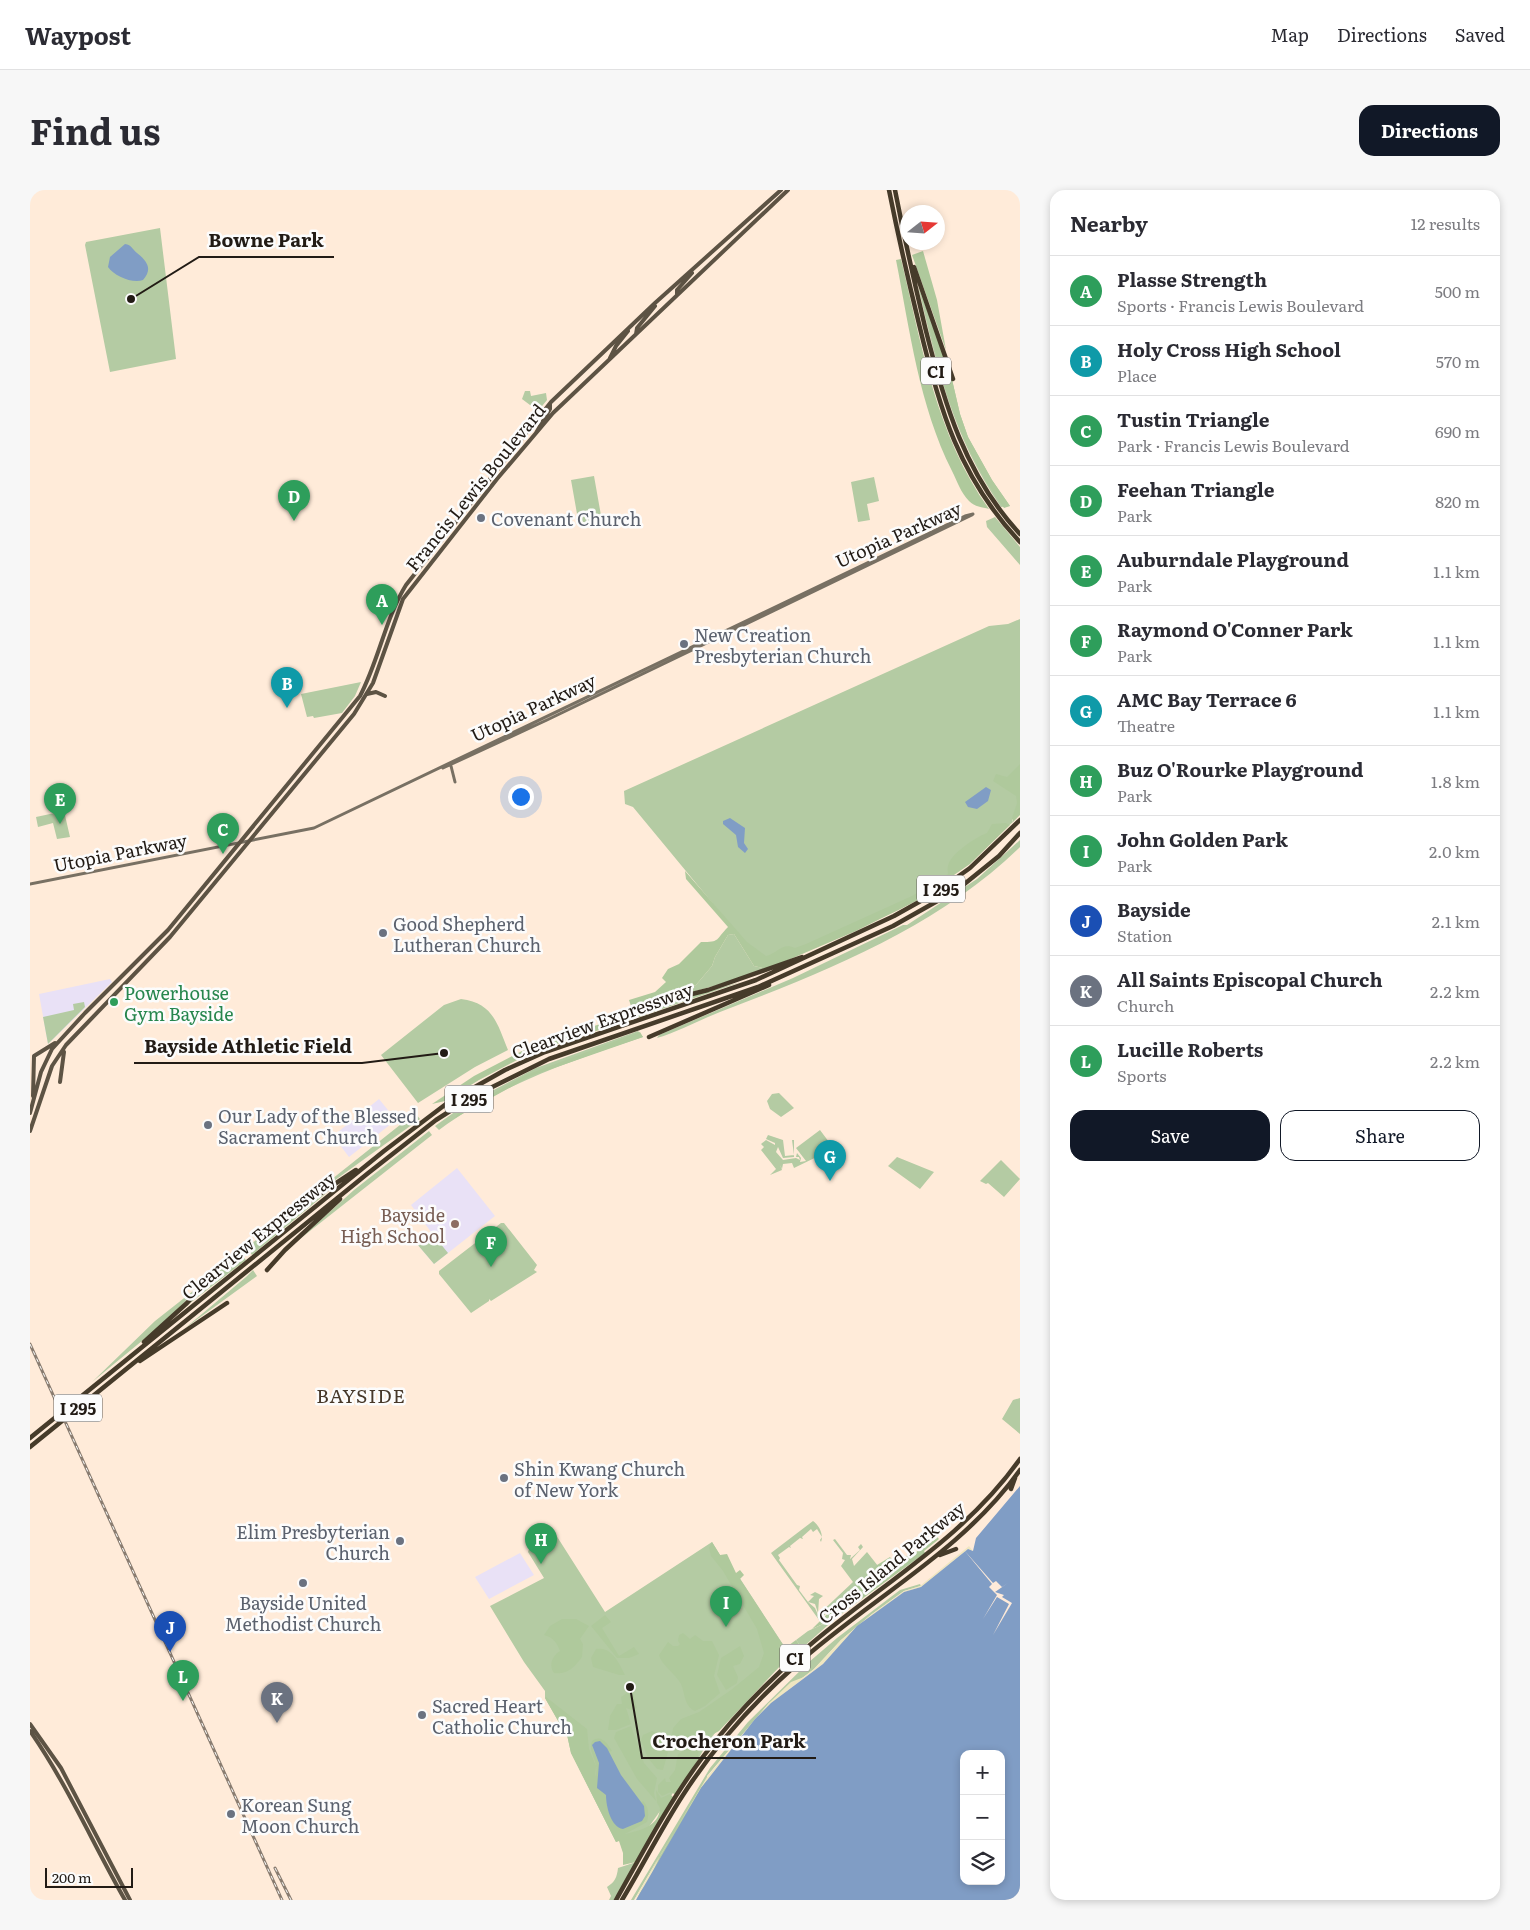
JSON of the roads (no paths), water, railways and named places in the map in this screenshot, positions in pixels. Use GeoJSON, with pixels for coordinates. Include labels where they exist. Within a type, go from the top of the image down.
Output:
{"type":"FeatureCollection","features":[{"type":"Feature","properties":{"kind":"highway","name":"CI"},"geometry":{"type":"LineString","coordinates":[[895,190],[900,213]]}},
{"type":"Feature","properties":{"kind":"highway","name":"CI"},"geometry":{"type":"LineString","coordinates":[[889,191],[921,333],[942,414],[970,475],[1000,519],[1020,543]]}},
{"type":"Feature","properties":{"kind":"highway","name":"CI"},"geometry":{"type":"LineString","coordinates":[[908,250],[936,369],[953,428],[980,482],[1020,534]]}},
{"type":"Feature","properties":{"kind":"highway"},"geometry":{"type":"LineString","coordinates":[[909,250],[954,379]]}},
{"type":"Feature","properties":{"kind":"highway","name":"Clearview Expressway"},"geometry":{"type":"LineString","coordinates":[[30,1437],[384,1151],[450,1101],[524,1061],[565,1045],[756,980],[849,938],[914,905],[949,884],[986,854],[1020,820]]}},
{"type":"Feature","properties":{"kind":"highway","name":"Clearview Expressway"},"geometry":{"type":"LineString","coordinates":[[30,1448],[367,1174],[448,1112],[510,1076],[549,1059],[758,987],[894,926],[957,890],[1011,845],[1020,833]]}},
{"type":"Feature","properties":{"kind":"highway"},"geometry":{"type":"LineString","coordinates":[[1011,845],[1020,837]]}},
{"type":"Feature","properties":{"kind":"highway"},"geometry":{"type":"LineString","coordinates":[[649,1037],[781,980],[894,926]]}},
{"type":"Feature","properties":{"kind":"highway"},"geometry":{"type":"LineString","coordinates":[[628,1010],[727,984],[849,938]]}},
{"type":"Feature","properties":{"kind":"highway"},"geometry":{"type":"LineString","coordinates":[[256,1236],[384,1151]]}},
{"type":"Feature","properties":{"kind":"highway"},"geometry":{"type":"LineString","coordinates":[[268,1270],[285,1250],[367,1174]]}},
{"type":"Feature","properties":{"kind":"highway"},"geometry":{"type":"LineString","coordinates":[[98,1383],[187,1302],[224,1262]]}},
{"type":"Feature","properties":{"kind":"highway"},"geometry":{"type":"LineString","coordinates":[[108,1384],[227,1303]]}},
{"type":"Feature","properties":{"kind":"highway","name":"Cross Island Parkway"},"geometry":{"type":"LineString","coordinates":[[616,1900],[667,1810],[692,1773],[744,1707],[821,1636],[954,1533],[985,1503],[1020,1459]]}},
{"type":"Feature","properties":{"kind":"highway","name":"Cross Island Parkway"},"geometry":{"type":"LineString","coordinates":[[622,1900],[684,1794],[708,1759],[749,1711],[794,1666],[842,1625],[936,1556],[980,1518],[1020,1470]]}},
{"type":"Feature","properties":{"kind":"highway"},"geometry":{"type":"LineString","coordinates":[[1011,1489],[1016,1475]]}},
{"type":"Feature","properties":{"kind":"highway"},"geometry":{"type":"LineString","coordinates":[[936,1556],[956,1549]]}},
{"type":"Feature","properties":{"kind":"main road","name":"Francis Lewis Boulevard"},"geometry":{"type":"LineString","coordinates":[[30,1113],[47,1058],[59,1040],[163,936],[360,696],[372,672],[395,605],[406,585],[551,402],[658,300],[781,190]]}},
{"type":"Feature","properties":{"kind":"main road","name":"Francis Lewis Boulevard"},"geometry":{"type":"LineString","coordinates":[[30,1131],[52,1066],[66,1045],[167,940],[367,694],[373,683],[403,599],[415,582],[553,412],[788,190]]}},
{"type":"Feature","properties":{"kind":"main road"},"geometry":{"type":"LineString","coordinates":[[676,295],[677,290],[698,265]]}},
{"type":"Feature","properties":{"kind":"main road"},"geometry":{"type":"LineString","coordinates":[[636,334],[637,328],[647,318],[658,300]]}},
{"type":"Feature","properties":{"kind":"main road"},"geometry":{"type":"LineString","coordinates":[[610,358],[616,346],[628,334],[629,329]]}},
{"type":"Feature","properties":{"kind":"main road"},"geometry":{"type":"LineString","coordinates":[[536,434],[537,428],[550,409],[551,402]]}},
{"type":"Feature","properties":{"kind":"main road","name":"Utopia Parkway"},"geometry":{"type":"LineString","coordinates":[[30,884],[314,828],[798,595],[965,516],[973,514],[452,766],[440,768]]}},
{"type":"Feature","properties":{"kind":"main road"},"geometry":{"type":"LineString","coordinates":[[367,694],[376,692],[385,696]]}},
{"type":"Feature","properties":{"kind":"main road"},"geometry":{"type":"LineString","coordinates":[[452,766],[456,782]]}},
{"type":"Feature","properties":{"kind":"main road"},"geometry":{"type":"LineString","coordinates":[[33,1103],[34,1056],[59,1040]]}},
{"type":"Feature","properties":{"kind":"main road"},"geometry":{"type":"LineString","coordinates":[[60,1082],[62,1057],[66,1045]]}},
{"type":"Feature","properties":{"kind":"main road"},"geometry":{"type":"LineString","coordinates":[[30,1724],[56,1760],[130,1900]]}},
{"type":"Feature","properties":{"kind":"main road"},"geometry":{"type":"LineString","coordinates":[[30,1732],[53,1764],[125,1900]]}},
{"type":"Feature","properties":{"kind":"water"},"geometry":{"type":"Polygon","coordinates":[[[125,244],[131,246],[148,265],[148,272],[143,280],[134,281],[124,278],[108,267],[110,257],[125,244]]]}},
{"type":"Feature","properties":{"kind":"water"},"geometry":{"type":"Polygon","coordinates":[[[986,787],[991,790],[988,801],[977,809],[968,807],[965,802],[986,787]]]}},
{"type":"Feature","properties":{"kind":"water"},"geometry":{"type":"Polygon","coordinates":[[[730,818],[745,828],[744,843],[748,849],[745,853],[738,847],[736,835],[723,824],[723,821],[730,818]]]}},
{"type":"Feature","properties":{"kind":"water"},"geometry":{"type":"Polygon","coordinates":[[[1020,1486],[1020,1900],[636,1900],[701,1788],[755,1719],[771,1703],[823,1664],[857,1626],[904,1592],[921,1587],[968,1549],[973,1551],[976,1538],[1020,1486]]]}},
{"type":"Feature","properties":{"kind":"water"},"geometry":{"type":"Polygon","coordinates":[[[600,1741],[607,1748],[621,1775],[644,1806],[645,1816],[642,1821],[623,1829],[612,1821],[608,1811],[606,1795],[597,1788],[599,1763],[592,1745],[600,1741]]]}},
{"type":"Feature","properties":{"kind":"railway"},"geometry":{"type":"LineString","coordinates":[[30,1344],[282,1900]]}},
{"type":"Feature","properties":{"kind":"railway"},"geometry":{"type":"LineString","coordinates":[[275,1868],[291,1900]]}},
{"type":"Feature","properties":{"kind":"place","name":"Bowne Park"},"geometry":{"type":"Point","coordinates":[131,299]}},
{"type":"Feature","properties":{"kind":"place","name":"Covenant Church"},"geometry":{"type":"Point","coordinates":[481,518]}},
{"type":"Feature","properties":{"kind":"place","name":"Feehan Triangle"},"geometry":{"type":"Point","coordinates":[294,521]}},
{"type":"Feature","properties":{"kind":"place","name":"Plasse Strength"},"geometry":{"type":"Point","coordinates":[382,625]}},
{"type":"Feature","properties":{"kind":"place","name":"New Creation Presbyterian Church"},"geometry":{"type":"Point","coordinates":[684,644]}},
{"type":"Feature","properties":{"kind":"place","name":"Holy Cross High School"},"geometry":{"type":"Point","coordinates":[287,708]}},
{"type":"Feature","properties":{"kind":"place","name":"Auburndale Playground"},"geometry":{"type":"Point","coordinates":[60,824]}},
{"type":"Feature","properties":{"kind":"place","name":"Tustin Triangle"},"geometry":{"type":"Point","coordinates":[223,854]}},
{"type":"Feature","properties":{"kind":"place","name":"Good Shepherd Lutheran Church"},"geometry":{"type":"Point","coordinates":[383,933]}},
{"type":"Feature","properties":{"kind":"place","name":"Powerhouse Gym Bayside"},"geometry":{"type":"Point","coordinates":[114,1002]}},
{"type":"Feature","properties":{"kind":"place","name":"Bayside Athletic Field"},"geometry":{"type":"Point","coordinates":[444,1053]}},
{"type":"Feature","properties":{"kind":"place","name":"Our Lady of the Blessed Sacrament Church"},"geometry":{"type":"Point","coordinates":[208,1125]}},
{"type":"Feature","properties":{"kind":"place","name":"AMC Bay Terrace 6"},"geometry":{"type":"Point","coordinates":[830,1181]}},
{"type":"Feature","properties":{"kind":"place","name":"Bayside High School"},"geometry":{"type":"Point","coordinates":[455,1224]}},
{"type":"Feature","properties":{"kind":"place","name":"Raymond O'Conner Park"},"geometry":{"type":"Point","coordinates":[491,1267]}},
{"type":"Feature","properties":{"kind":"place","name":"Shin Kwang Church of New York"},"geometry":{"type":"Point","coordinates":[504,1478]}},
{"type":"Feature","properties":{"kind":"place","name":"Elim Presbyterian Church"},"geometry":{"type":"Point","coordinates":[400,1541]}},
{"type":"Feature","properties":{"kind":"place","name":"Buz O'Rourke Playground"},"geometry":{"type":"Point","coordinates":[541,1564]}},
{"type":"Feature","properties":{"kind":"place","name":"Bayside United Methodist Church"},"geometry":{"type":"Point","coordinates":[303,1583]}},
{"type":"Feature","properties":{"kind":"place","name":"John Golden Park"},"geometry":{"type":"Point","coordinates":[726,1627]}},
{"type":"Feature","properties":{"kind":"place","name":"Bayside"},"geometry":{"type":"Point","coordinates":[170,1652]}},
{"type":"Feature","properties":{"kind":"place","name":"Crocheron Park"},"geometry":{"type":"Point","coordinates":[630,1687]}},
{"type":"Feature","properties":{"kind":"place","name":"Lucille Roberts"},"geometry":{"type":"Point","coordinates":[183,1701]}},
{"type":"Feature","properties":{"kind":"place","name":"Sacred Heart Catholic Church"},"geometry":{"type":"Point","coordinates":[422,1715]}},
{"type":"Feature","properties":{"kind":"place","name":"All Saints Episcopal Church"},"geometry":{"type":"Point","coordinates":[277,1723]}},
{"type":"Feature","properties":{"kind":"place","name":"Korean Sung Moon Church"},"geometry":{"type":"Point","coordinates":[231,1814]}},
{"type":"Feature","properties":{"kind":"district","name":"BAYSIDE"},"geometry":{"type":"Point","coordinates":[361,1395]}}]}
